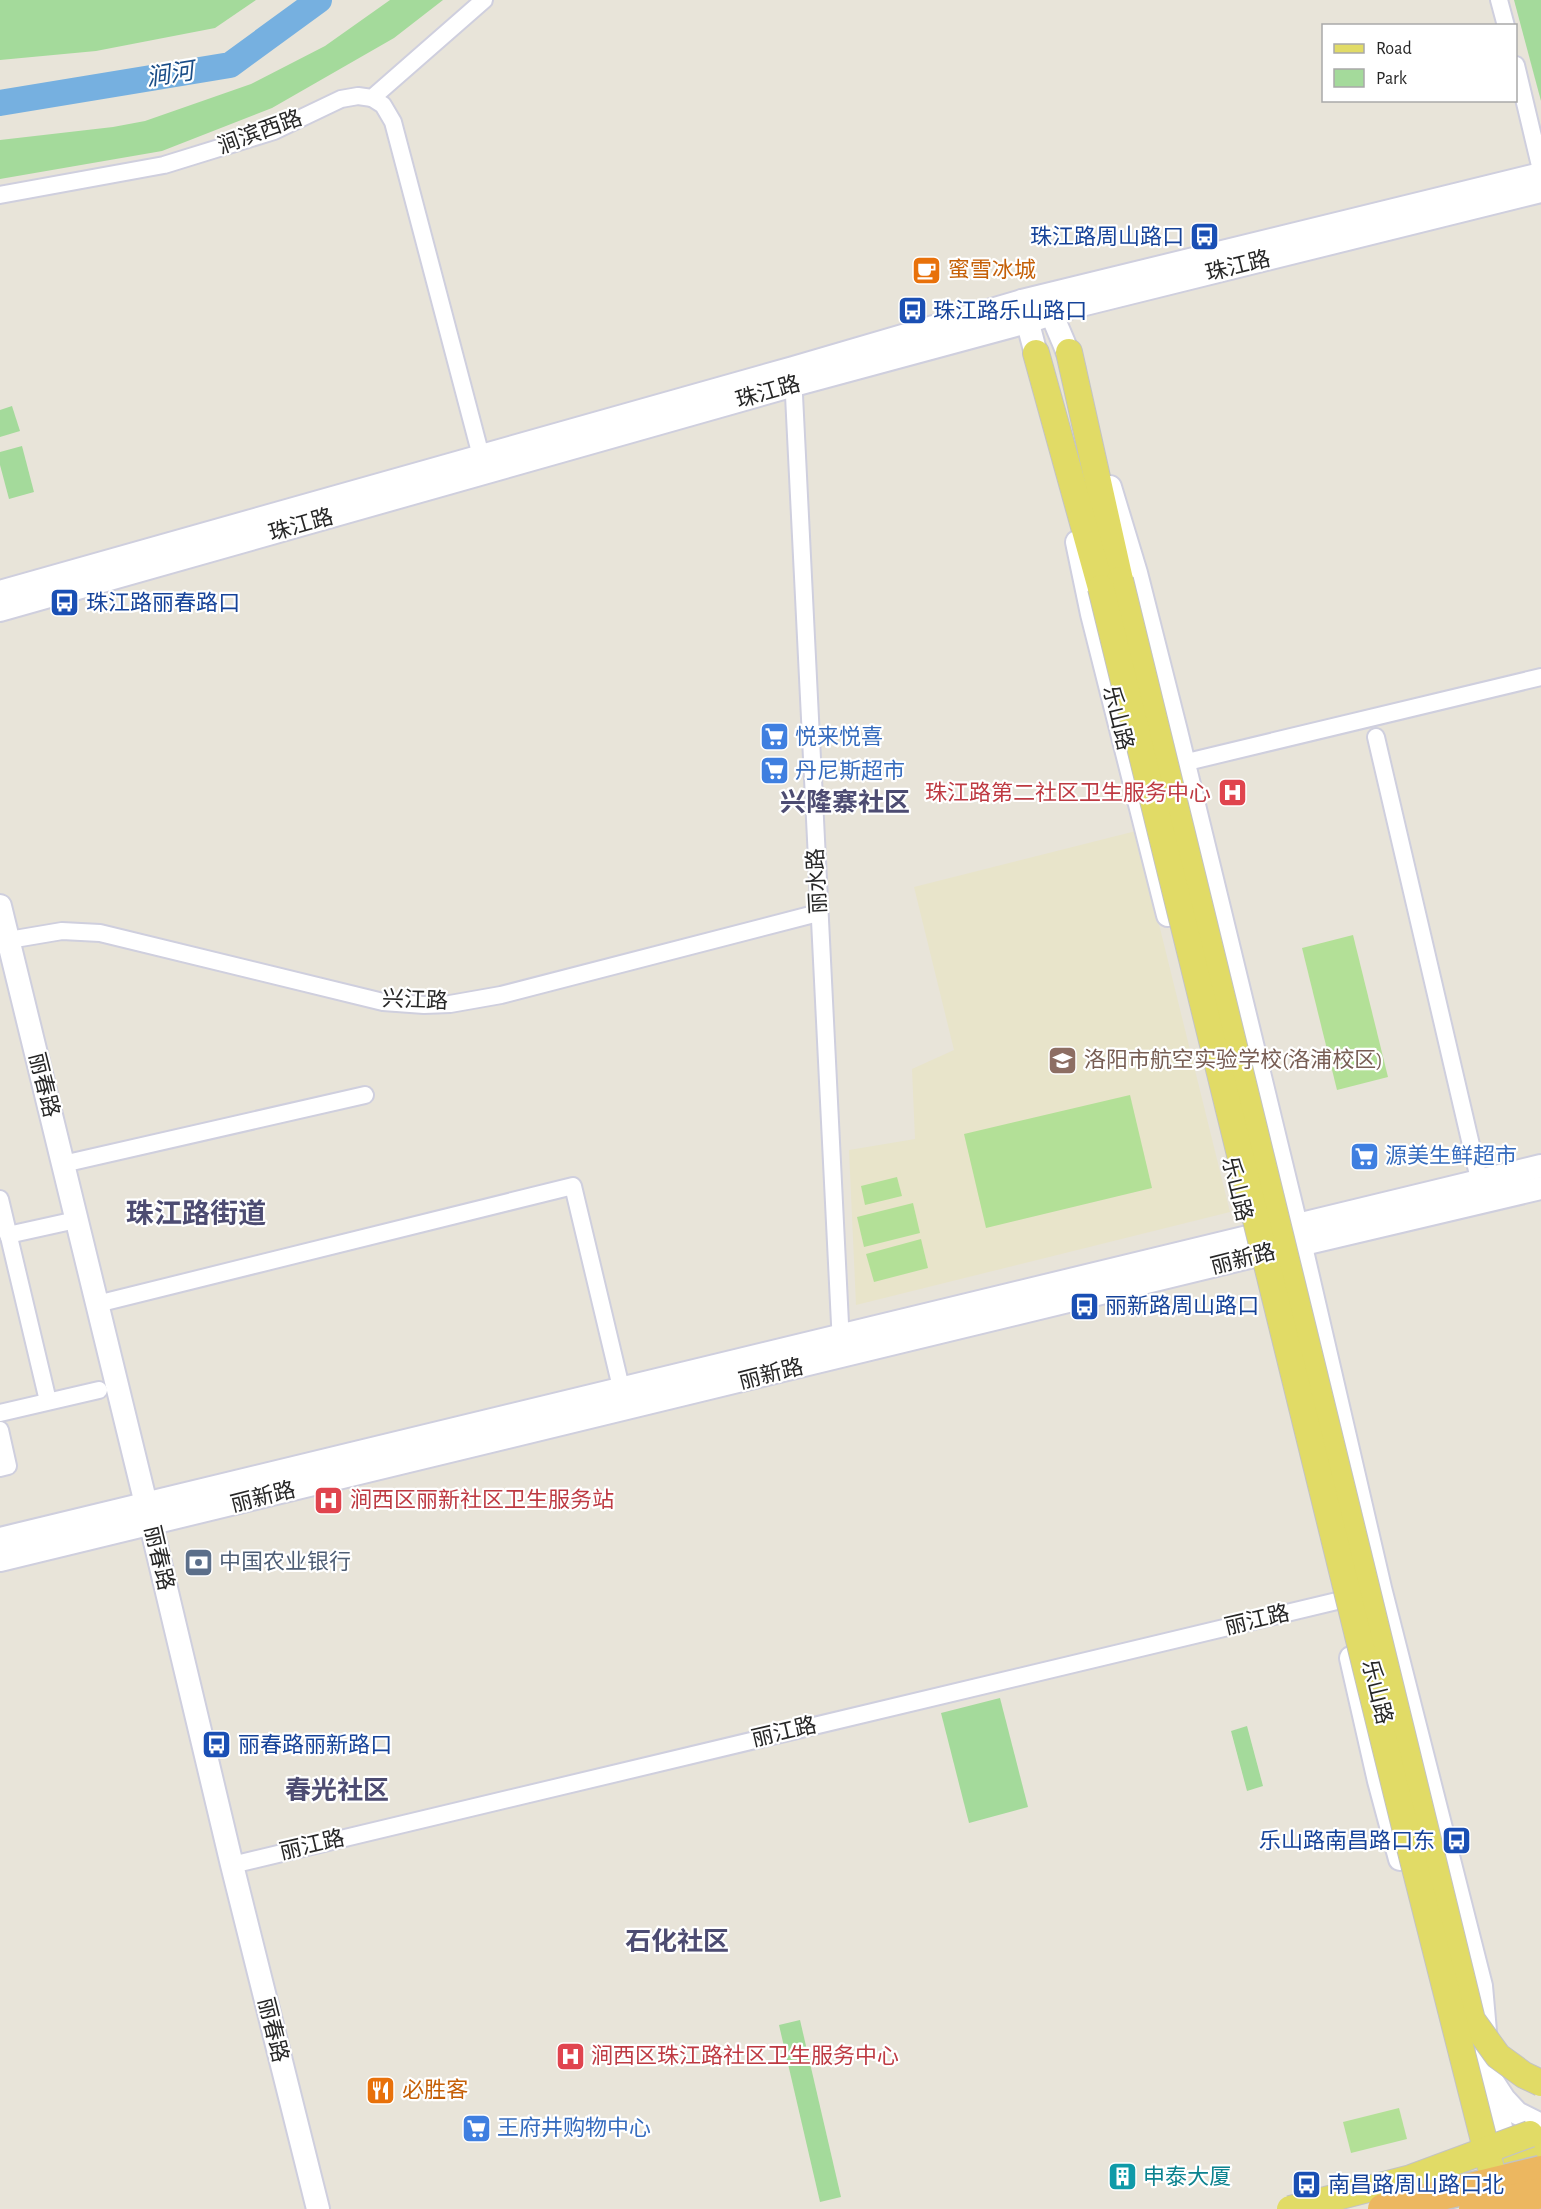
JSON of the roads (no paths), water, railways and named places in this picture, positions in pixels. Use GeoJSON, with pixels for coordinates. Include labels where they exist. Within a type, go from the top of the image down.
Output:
{"type":"FeatureCollection","features":[{"type":"Feature","properties":{"kind":"highway"},"geometry":{"type":"LineString","coordinates":[[1383,2209],[1541,2171]]}},
{"type":"Feature","properties":{"kind":"highway"},"geometry":{"type":"LineString","coordinates":[[1474,2209],[1541,2193]]}},
{"type":"Feature","properties":{"kind":"main road","name":"珠江路"},"geometry":{"type":"LineString","coordinates":[[0,610],[793,376],[1025,311],[1541,174]]}},
{"type":"Feature","properties":{"kind":"main road","name":"珠江路"},"geometry":{"type":"LineString","coordinates":[[1048,305],[1080,305],[1541,191]]}},
{"type":"Feature","properties":{"kind":"main road","name":"乐山路"},"geometry":{"type":"LineString","coordinates":[[1048,305],[1069,352],[1136,573],[1183,763],[1275,1244],[1337,1601],[1379,1781],[1494,2209]]}},
{"type":"Feature","properties":{"kind":"main road","name":"乐山路"},"geometry":{"type":"LineString","coordinates":[[1025,311],[1092,614],[1275,1244],[1455,1967],[1488,2076],[1522,2209]]}},
{"type":"Feature","properties":{"kind":"main road"},"geometry":{"type":"LineString","coordinates":[[1069,352],[1110,584],[1414,1864],[1502,2209]]}},
{"type":"Feature","properties":{"kind":"main road"},"geometry":{"type":"LineString","coordinates":[[1036,353],[1110,584],[1472,2020],[1498,2056],[1524,2075],[1541,2083]]}},
{"type":"Feature","properties":{"kind":"main road","name":"珠江路"},"geometry":{"type":"LineString","coordinates":[[0,592],[481,456],[793,376]]}},
{"type":"Feature","properties":{"kind":"main road","name":"丽春路"},"geometry":{"type":"LineString","coordinates":[[0,906],[231,1864],[318,2209]]}},
{"type":"Feature","properties":{"kind":"main road","name":"丽新路"},"geometry":{"type":"LineString","coordinates":[[0,1560],[148,1514],[1275,1244],[1482,1191],[1541,1166]]}},
{"type":"Feature","properties":{"kind":"main road","name":"丽新路"},"geometry":{"type":"LineString","coordinates":[[1482,1191],[1541,1188]]}},
{"type":"Feature","properties":{"kind":"main road","name":"乐山路"},"geometry":{"type":"LineString","coordinates":[[1275,1244],[1475,2100],[1481,2158]]}},
{"type":"Feature","properties":{"kind":"main road","name":"丽新路"},"geometry":{"type":"LineString","coordinates":[[0,1539],[148,1514]]}},
{"type":"Feature","properties":{"kind":"main road"},"geometry":{"type":"LineString","coordinates":[[1488,2076],[1517,2113],[1541,2128]]}},
{"type":"Feature","properties":{"kind":"main road"},"geometry":{"type":"LineString","coordinates":[[1290,2209],[1412,2178],[1541,2128]]}},
{"type":"Feature","properties":{"kind":"main road"},"geometry":{"type":"LineString","coordinates":[[1282,2209],[1541,2143]]}},
{"type":"Feature","properties":{"kind":"street"},"geometry":{"type":"LineString","coordinates":[[481,456],[393,122],[382,105],[372,98],[484,0]]}},
{"type":"Feature","properties":{"kind":"street"},"geometry":{"type":"LineString","coordinates":[[1499,0],[1505,24]]}},
{"type":"Feature","properties":{"kind":"street"},"geometry":{"type":"LineString","coordinates":[[1517,73],[1541,170]]}},
{"type":"Feature","properties":{"kind":"street","name":"涧滨西路"},"geometry":{"type":"LineString","coordinates":[[0,195],[164,165],[274,131],[341,99],[358,96],[372,98]]}},
{"type":"Feature","properties":{"kind":"street","name":"丽水路"},"geometry":{"type":"LineString","coordinates":[[793,376],[841,1347]]}},
{"type":"Feature","properties":{"kind":"street"},"geometry":{"type":"LineString","coordinates":[[1183,763],[1541,677]]}},
{"type":"Feature","properties":{"kind":"street"},"geometry":{"type":"LineString","coordinates":[[1376,737],[1482,1191]]}},
{"type":"Feature","properties":{"kind":"street","name":"兴江路"},"geometry":{"type":"LineString","coordinates":[[9,940],[62,931],[100,933],[383,1002],[424,1005],[450,1004],[501,994],[818,913]]}},
{"type":"Feature","properties":{"kind":"street"},"geometry":{"type":"LineString","coordinates":[[63,1164],[365,1095]]}},
{"type":"Feature","properties":{"kind":"street"},"geometry":{"type":"LineString","coordinates":[[97,1304],[573,1186],[624,1399]]}},
{"type":"Feature","properties":{"kind":"street"},"geometry":{"type":"LineString","coordinates":[[0,1199],[48,1401]]}},
{"type":"Feature","properties":{"kind":"street"},"geometry":{"type":"LineString","coordinates":[[8,1235],[76,1220]]}},
{"type":"Feature","properties":{"kind":"street"},"geometry":{"type":"LineString","coordinates":[[0,1413],[99,1389]]}},
{"type":"Feature","properties":{"kind":"street"},"geometry":{"type":"LineString","coordinates":[[0,1430],[8,1466],[0,1468]]}},
{"type":"Feature","properties":{"kind":"street","name":"丽江路"},"geometry":{"type":"LineString","coordinates":[[231,1864],[1337,1601]]}},
{"type":"Feature","properties":{"kind":"waterway","name":"涧河"},"geometry":{"type":"LineString","coordinates":[[0,103],[230,65],[319,0]]}},
{"type":"Feature","properties":{"kind":"place","name":"珠江路周山路口"},"geometry":{"type":"Point","coordinates":[1205,237]}},
{"type":"Feature","properties":{"kind":"place","name":"蜜雪冰城"},"geometry":{"type":"Point","coordinates":[927,270]}},
{"type":"Feature","properties":{"kind":"place","name":"珠江路乐山路口"},"geometry":{"type":"Point","coordinates":[912,311]}},
{"type":"Feature","properties":{"kind":"place","name":"珠江路丽春路口"},"geometry":{"type":"Point","coordinates":[65,603]}},
{"type":"Feature","properties":{"kind":"place","name":"悦来悦喜"},"geometry":{"type":"Point","coordinates":[774,737]}},
{"type":"Feature","properties":{"kind":"place","name":"丹尼斯超市"},"geometry":{"type":"Point","coordinates":[774,771]}},
{"type":"Feature","properties":{"kind":"place","name":"珠江路第二社区卫生服务中心"},"geometry":{"type":"Point","coordinates":[1232,793]}},
{"type":"Feature","properties":{"kind":"place","name":"洛阳市航空实验学校(洛浦校区)"},"geometry":{"type":"Point","coordinates":[1063,1060]}},
{"type":"Feature","properties":{"kind":"place","name":"源美生鲜超市"},"geometry":{"type":"Point","coordinates":[1364,1156]}},
{"type":"Feature","properties":{"kind":"place","name":"丽新路周山路口"},"geometry":{"type":"Point","coordinates":[1084,1306]}},
{"type":"Feature","properties":{"kind":"place","name":"涧西区丽新社区卫生服务站"},"geometry":{"type":"Point","coordinates":[329,1500]}},
{"type":"Feature","properties":{"kind":"place","name":"中国农业银行"},"geometry":{"type":"Point","coordinates":[198,1562]}},
{"type":"Feature","properties":{"kind":"place","name":"丽春路丽新路口"},"geometry":{"type":"Point","coordinates":[217,1745]}},
{"type":"Feature","properties":{"kind":"place","name":"乐山路南昌路口东"},"geometry":{"type":"Point","coordinates":[1456,1841]}},
{"type":"Feature","properties":{"kind":"place","name":"涧西区珠江路社区卫生服务中心"},"geometry":{"type":"Point","coordinates":[570,2056]}},
{"type":"Feature","properties":{"kind":"place","name":"必胜客"},"geometry":{"type":"Point","coordinates":[381,2090]}},
{"type":"Feature","properties":{"kind":"place","name":"王府井购物中心"},"geometry":{"type":"Point","coordinates":[476,2128]}},
{"type":"Feature","properties":{"kind":"place","name":"申泰大厦"},"geometry":{"type":"Point","coordinates":[1122,2177]}},
{"type":"Feature","properties":{"kind":"place","name":"南昌路周山路口北"},"geometry":{"type":"Point","coordinates":[1307,2185]}},
{"type":"Feature","properties":{"kind":"district","name":"兴隆寨社区"},"geometry":{"type":"Point","coordinates":[845,803]}},
{"type":"Feature","properties":{"kind":"district","name":"珠江路街道"},"geometry":{"type":"Point","coordinates":[196,1215]}},
{"type":"Feature","properties":{"kind":"district","name":"春光社区"},"geometry":{"type":"Point","coordinates":[337,1791]}},
{"type":"Feature","properties":{"kind":"district","name":"石化社区"},"geometry":{"type":"Point","coordinates":[677,1942]}}]}
